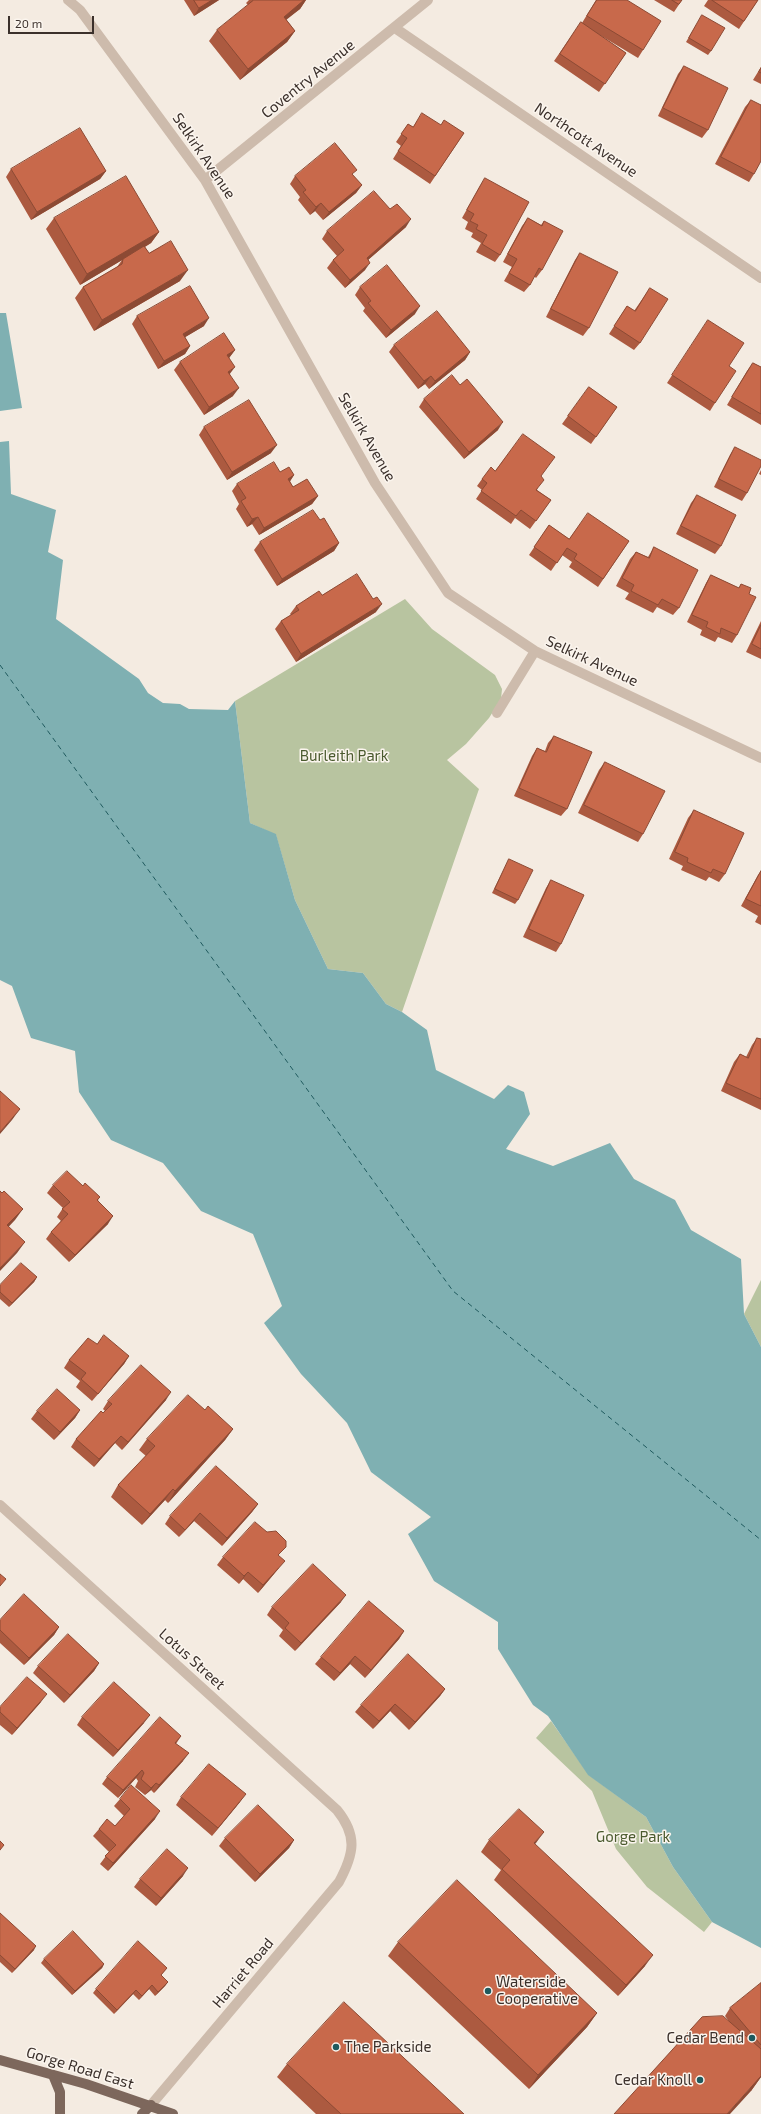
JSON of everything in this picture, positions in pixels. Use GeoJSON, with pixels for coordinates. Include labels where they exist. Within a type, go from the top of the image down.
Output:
{"type":"FeatureCollection","features":[{"type":"Feature","properties":{"kind":"main road","name":"Gorge Road East"},"geometry":{"type":"LineString","coordinates":[[0,2060],[151,2105],[173,2114]]}},
{"type":"Feature","properties":{"kind":"main road"},"geometry":{"type":"LineString","coordinates":[[53,2075],[60,2092],[60,2114]]}},
{"type":"Feature","properties":{"kind":"main road","name":"Harriet Road"},"geometry":{"type":"LineString","coordinates":[[142,2114],[151,2105]]}},
{"type":"Feature","properties":{"kind":"street","name":"Selkirk Avenue"},"geometry":{"type":"LineString","coordinates":[[68,0],[80,10],[205,180],[375,482],[448,593],[535,651],[761,758]]}},
{"type":"Feature","properties":{"kind":"street","name":"Coventry Avenue"},"geometry":{"type":"LineString","coordinates":[[205,180],[428,0]]}},
{"type":"Feature","properties":{"kind":"street","name":"Northcott Avenue"},"geometry":{"type":"LineString","coordinates":[[395,28],[761,278]]}},
{"type":"Feature","properties":{"kind":"street"},"geometry":{"type":"LineString","coordinates":[[497,713],[535,651]]}},
{"type":"Feature","properties":{"kind":"street","name":"Lotus Street"},"geometry":{"type":"LineString","coordinates":[[0,1505],[337,1810],[348,1824],[352,1843]]}},
{"type":"Feature","properties":{"kind":"street","name":"Harriet Road"},"geometry":{"type":"LineString","coordinates":[[151,2105],[339,1882],[350,1862],[352,1843]]}},
{"type":"Feature","properties":{"kind":"green space","name":"Burleith Park"},"geometry":{"type":"Polygon","coordinates":[[[405,599],[432,629],[495,675],[502,689],[501,699],[489,718],[466,744],[447,760],[479,789],[402,1012],[386,1004],[363,973],[328,969],[295,900],[276,835],[250,823],[235,701],[405,599]]]}},
{"type":"Feature","properties":{"kind":"green space"},"geometry":{"type":"Polygon","coordinates":[[[761,1280],[761,1347],[744,1314],[761,1280]]]}},
{"type":"Feature","properties":{"kind":"green space","name":"Gorge Park"},"geometry":{"type":"Polygon","coordinates":[[[551,1721],[589,1775],[646,1817],[673,1867],[712,1922],[704,1932],[647,1887],[616,1849],[592,1791],[536,1738],[551,1721]]]}},
{"type":"Feature","properties":{"kind":"water"},"geometry":{"type":"Polygon","coordinates":[[[0,313],[6,313],[22,408],[0,411],[0,313]]]}},
{"type":"Feature","properties":{"kind":"water"},"geometry":{"type":"Polygon","coordinates":[[[9,441],[11,494],[56,510],[48,552],[63,560],[56,619],[139,679],[148,693],[163,703],[180,704],[189,709],[228,710],[235,701],[250,823],[276,834],[295,900],[328,969],[363,973],[386,1004],[402,1012],[427,1030],[436,1070],[494,1099],[508,1085],[524,1092],[530,1114],[506,1149],[553,1166],[610,1143],[634,1179],[675,1200],[691,1230],[741,1259],[744,1314],[761,1347],[761,1948],[712,1922],[673,1867],[646,1817],[588,1775],[548,1716],[533,1705],[498,1649],[498,1622],[434,1581],[408,1534],[431,1517],[371,1472],[347,1423],[301,1374],[264,1323],[282,1306],[253,1234],[201,1211],[163,1163],[111,1140],[79,1092],[75,1051],[31,1038],[12,986],[0,980],[0,442],[9,441]]]}},
{"type":"Feature","properties":{"kind":"building"},"geometry":{"type":"Polygon","coordinates":[[[194,0],[212,0],[199,8],[194,0]]]}},
{"type":"Feature","properties":{"kind":"building"},"geometry":{"type":"Polygon","coordinates":[[[254,0],[304,0],[284,17],[295,31],[248,69],[217,30],[254,0]]]}},
{"type":"Feature","properties":{"kind":"building"},"geometry":{"type":"Polygon","coordinates":[[[597,0],[627,0],[661,21],[643,50],[587,16],[597,0]]]}},
{"type":"Feature","properties":{"kind":"building"},"geometry":{"type":"Polygon","coordinates":[[[672,0],[682,0],[679,4],[672,0]]]}},
{"type":"Feature","properties":{"kind":"building"},"geometry":{"type":"Polygon","coordinates":[[[712,0],[758,0],[744,21],[712,0]]]}},
{"type":"Feature","properties":{"kind":"building"},"geometry":{"type":"Polygon","coordinates":[[[702,15],[725,28],[711,51],[689,38],[702,15]]]}},
{"type":"Feature","properties":{"kind":"building"},"geometry":{"type":"Polygon","coordinates":[[[581,22],[626,53],[605,84],[560,54],[581,22]]]}},
{"type":"Feature","properties":{"kind":"building"},"geometry":{"type":"Polygon","coordinates":[[[684,66],[728,88],[708,130],[663,108],[684,66]]]}},
{"type":"Feature","properties":{"kind":"building"},"geometry":{"type":"Polygon","coordinates":[[[751,100],[761,105],[761,161],[754,174],[721,157],[751,100]]]}},
{"type":"Feature","properties":{"kind":"building"},"geometry":{"type":"Polygon","coordinates":[[[422,113],[441,125],[444,120],[464,133],[435,176],[398,151],[407,138],[401,134],[408,124],[413,127],[422,113]]]}},
{"type":"Feature","properties":{"kind":"building"},"geometry":{"type":"Polygon","coordinates":[[[80,128],[106,171],[37,212],[11,169],[80,128]]]}},
{"type":"Feature","properties":{"kind":"building"},"geometry":{"type":"Polygon","coordinates":[[[335,143],[357,170],[352,174],[362,185],[329,212],[321,203],[316,207],[303,192],[306,190],[295,176],[335,143]]]}},
{"type":"Feature","properties":{"kind":"building"},"geometry":{"type":"Polygon","coordinates":[[[126,176],[159,232],[87,274],[54,218],[126,176]]]}},
{"type":"Feature","properties":{"kind":"building"},"geometry":{"type":"Polygon","coordinates":[[[485,178],[529,202],[500,255],[482,244],[487,235],[476,229],[478,225],[470,221],[474,214],[467,210],[485,178]]]}},
{"type":"Feature","properties":{"kind":"building"},"geometry":{"type":"Polygon","coordinates":[[[374,191],[390,209],[397,204],[411,219],[367,258],[370,263],[350,280],[333,260],[344,250],[327,231],[374,191]]]}},
{"type":"Feature","properties":{"kind":"building"},"geometry":{"type":"Polygon","coordinates":[[[528,218],[542,226],[544,221],[563,231],[542,270],[539,268],[530,285],[509,273],[517,259],[508,254],[528,218]]]}},
{"type":"Feature","properties":{"kind":"building"},"geometry":{"type":"Polygon","coordinates":[[[171,241],[188,270],[102,320],[83,287],[122,264],[123,259],[144,246],[149,253],[171,241]]]}},
{"type":"Feature","properties":{"kind":"building"},"geometry":{"type":"Polygon","coordinates":[[[580,253],[618,272],[589,328],[551,309],[580,253]]]}},
{"type":"Feature","properties":{"kind":"building"},"geometry":{"type":"Polygon","coordinates":[[[387,265],[420,306],[391,330],[368,303],[371,301],[360,287],[387,265]]]}},
{"type":"Feature","properties":{"kind":"building"},"geometry":{"type":"Polygon","coordinates":[[[190,286],[209,318],[183,334],[190,346],[164,361],[137,316],[190,286]]]}},
{"type":"Feature","properties":{"kind":"building"},"geometry":{"type":"Polygon","coordinates":[[[650,288],[668,299],[640,343],[614,326],[627,306],[635,311],[650,288]]]}},
{"type":"Feature","properties":{"kind":"building"},"geometry":{"type":"Polygon","coordinates":[[[437,311],[470,352],[435,381],[431,376],[424,381],[394,345],[437,311]]]}},
{"type":"Feature","properties":{"kind":"building"},"geometry":{"type":"Polygon","coordinates":[[[708,320],[744,343],[729,366],[736,371],[715,403],[672,375],[708,320]]]}},
{"type":"Feature","properties":{"kind":"building"},"geometry":{"type":"Polygon","coordinates":[[[224,333],[235,350],[227,355],[235,367],[228,372],[239,388],[209,407],[180,362],[224,333]]]}},
{"type":"Feature","properties":{"kind":"building"},"geometry":{"type":"Polygon","coordinates":[[[753,363],[761,367],[761,414],[732,397],[753,363]]]}},
{"type":"Feature","properties":{"kind":"building"},"geometry":{"type":"Polygon","coordinates":[[[452,375],[460,385],[467,379],[503,422],[469,452],[424,399],[452,375]]]}},
{"type":"Feature","properties":{"kind":"building"},"geometry":{"type":"Polygon","coordinates":[[[589,387],[617,407],[596,437],[568,416],[589,387]]]}},
{"type":"Feature","properties":{"kind":"building"},"geometry":{"type":"Polygon","coordinates":[[[249,400],[277,445],[232,472],[204,427],[249,400]]]}},
{"type":"Feature","properties":{"kind":"building"},"geometry":{"type":"Polygon","coordinates":[[[523,434],[555,457],[541,476],[544,480],[536,490],[551,500],[536,521],[521,510],[516,516],[481,491],[487,483],[482,479],[491,467],[495,471],[523,434]]]}},
{"type":"Feature","properties":{"kind":"building"},"geometry":{"type":"Polygon","coordinates":[[[735,447],[761,460],[761,466],[747,493],[719,479],[735,447]]]}},
{"type":"Feature","properties":{"kind":"building"},"geometry":{"type":"Polygon","coordinates":[[[274,462],[280,472],[289,467],[294,475],[288,479],[293,487],[307,479],[318,496],[264,528],[258,517],[252,519],[241,501],[246,498],[237,484],[274,462]]]}},
{"type":"Feature","properties":{"kind":"building"},"geometry":{"type":"Polygon","coordinates":[[[697,495],[736,515],[721,546],[681,526],[697,495]]]}},
{"type":"Feature","properties":{"kind":"building"},"geometry":{"type":"Polygon","coordinates":[[[313,510],[320,520],[324,518],[339,543],[282,579],[260,542],[313,510]]]}},
{"type":"Feature","properties":{"kind":"building"},"geometry":{"type":"Polygon","coordinates":[[[588,513],[629,541],[603,579],[574,559],[577,554],[567,548],[557,563],[534,547],[549,525],[569,539],[588,513]]]}},
{"type":"Feature","properties":{"kind":"building"},"geometry":{"type":"Polygon","coordinates":[[[654,547],[698,570],[679,608],[662,599],[658,605],[631,591],[634,585],[622,578],[636,552],[649,558],[654,547]]]}},
{"type":"Feature","properties":{"kind":"building"},"geometry":{"type":"Polygon","coordinates":[[[357,574],[373,599],[377,597],[382,604],[301,654],[281,621],[299,610],[296,606],[319,591],[322,595],[357,574]]]}},
{"type":"Feature","properties":{"kind":"building"},"geometry":{"type":"Polygon","coordinates":[[[711,575],[739,588],[741,584],[751,588],[749,594],[756,597],[737,635],[721,628],[720,634],[706,627],[708,622],[692,615],[711,575]]]}},
{"type":"Feature","properties":{"kind":"building"},"geometry":{"type":"Polygon","coordinates":[[[761,625],[761,649],[752,644],[761,625]]]}},
{"type":"Feature","properties":{"kind":"building"},"geometry":{"type":"Polygon","coordinates":[[[554,736],[592,752],[567,809],[519,788],[537,748],[546,752],[554,736]]]}},
{"type":"Feature","properties":{"kind":"building"},"geometry":{"type":"Polygon","coordinates":[[[605,762],[665,791],[643,834],[584,805],[605,762]]]}},
{"type":"Feature","properties":{"kind":"building"},"geometry":{"type":"Polygon","coordinates":[[[694,810],[744,833],[725,874],[713,869],[711,873],[687,862],[688,858],[675,852],[694,810]]]}},
{"type":"Feature","properties":{"kind":"building"},"geometry":{"type":"Polygon","coordinates":[[[509,859],[533,870],[518,900],[495,889],[509,859]]]}},
{"type":"Feature","properties":{"kind":"building"},"geometry":{"type":"Polygon","coordinates":[[[761,871],[761,906],[746,899],[761,871]]]}},
{"type":"Feature","properties":{"kind":"building"},"geometry":{"type":"Polygon","coordinates":[[[551,880],[584,895],[561,944],[529,929],[551,880]]]}},
{"type":"Feature","properties":{"kind":"building"},"geometry":{"type":"Polygon","coordinates":[[[757,1038],[761,1039],[761,1099],[726,1083],[740,1054],[748,1058],[757,1038]]]}},
{"type":"Feature","properties":{"kind":"building"},"geometry":{"type":"Polygon","coordinates":[[[0,1091],[20,1109],[0,1132],[0,1091]]]}},
{"type":"Feature","properties":{"kind":"building"},"geometry":{"type":"Polygon","coordinates":[[[67,1171],[83,1186],[85,1183],[100,1197],[97,1200],[113,1216],[75,1255],[51,1232],[68,1214],[62,1209],[70,1202],[53,1185],[67,1171]]]}},
{"type":"Feature","properties":{"kind":"building"},"geometry":{"type":"Polygon","coordinates":[[[0,1191],[2,1193],[4,1191],[23,1209],[7,1225],[25,1242],[0,1268],[0,1191]]]}},
{"type":"Feature","properties":{"kind":"building"},"geometry":{"type":"Polygon","coordinates":[[[21,1263],[37,1277],[12,1303],[0,1292],[0,1285],[21,1263]]]}},
{"type":"Feature","properties":{"kind":"building"},"geometry":{"type":"Polygon","coordinates":[[[104,1335],[129,1356],[98,1394],[81,1379],[86,1373],[69,1360],[88,1338],[97,1344],[104,1335]]]}},
{"type":"Feature","properties":{"kind":"building"},"geometry":{"type":"Polygon","coordinates":[[[141,1365],[171,1392],[128,1442],[121,1436],[99,1459],[76,1439],[101,1411],[103,1413],[112,1404],[108,1401],[141,1365]]]}},
{"type":"Feature","properties":{"kind":"building"},"geometry":{"type":"Polygon","coordinates":[[[57,1389],[80,1410],[60,1432],[37,1411],[57,1389]]]}},
{"type":"Feature","properties":{"kind":"building"},"geometry":{"type":"Polygon","coordinates":[[[188,1395],[205,1410],[208,1406],[233,1429],[175,1491],[173,1489],[150,1514],[118,1485],[155,1446],[147,1439],[188,1395]]]}},
{"type":"Feature","properties":{"kind":"building"},"geometry":{"type":"Polygon","coordinates":[[[216,1466],[258,1504],[227,1538],[200,1513],[185,1530],[170,1516],[216,1466]]]}},
{"type":"Feature","properties":{"kind":"building"},"geometry":{"type":"Polygon","coordinates":[[[255,1522],[267,1532],[276,1531],[286,1541],[286,1547],[278,1555],[285,1561],[263,1585],[248,1572],[244,1576],[223,1557],[255,1522]]]}},
{"type":"Feature","properties":{"kind":"building"},"geometry":{"type":"Polygon","coordinates":[[[313,1564],[346,1595],[301,1643],[285,1628],[289,1623],[272,1607],[313,1564]]]}},
{"type":"Feature","properties":{"kind":"building"},"geometry":{"type":"Polygon","coordinates":[[[0,1574],[6,1579],[0,1586],[0,1574]]]}},
{"type":"Feature","properties":{"kind":"building"},"geometry":{"type":"Polygon","coordinates":[[[24,1594],[59,1627],[29,1658],[0,1630],[0,1620],[24,1594]]]}},
{"type":"Feature","properties":{"kind":"building"},"geometry":{"type":"Polygon","coordinates":[[[369,1601],[404,1631],[371,1670],[355,1656],[340,1673],[321,1657],[369,1601]]]}},
{"type":"Feature","properties":{"kind":"building"},"geometry":{"type":"Polygon","coordinates":[[[68,1634],[99,1663],[70,1695],[38,1666],[68,1634]]]}},
{"type":"Feature","properties":{"kind":"building"},"geometry":{"type":"Polygon","coordinates":[[[408,1654],[445,1689],[415,1722],[395,1704],[379,1721],[361,1705],[408,1654]]]}},
{"type":"Feature","properties":{"kind":"building"},"geometry":{"type":"Polygon","coordinates":[[[27,1677],[47,1694],[17,1728],[0,1712],[0,1707],[27,1677]]]}},
{"type":"Feature","properties":{"kind":"building"},"geometry":{"type":"Polygon","coordinates":[[[114,1682],[150,1715],[118,1750],[82,1717],[114,1682]]]}},
{"type":"Feature","properties":{"kind":"building"},"geometry":{"type":"Polygon","coordinates":[[[160,1717],[181,1736],[175,1743],[189,1753],[159,1785],[156,1783],[151,1788],[141,1779],[144,1773],[142,1770],[123,1790],[107,1777],[160,1717]]]}},
{"type":"Feature","properties":{"kind":"building"},"geometry":{"type":"Polygon","coordinates":[[[209,1764],[246,1794],[218,1828],[181,1797],[209,1764]]]}},
{"type":"Feature","properties":{"kind":"building"},"geometry":{"type":"Polygon","coordinates":[[[131,1785],[160,1811],[113,1863],[105,1856],[116,1845],[99,1829],[107,1819],[115,1826],[130,1809],[120,1799],[131,1785]]]}},
{"type":"Feature","properties":{"kind":"building"},"geometry":{"type":"Polygon","coordinates":[[[258,1805],[294,1840],[260,1874],[225,1838],[258,1805]]]}},
{"type":"Feature","properties":{"kind":"building"},"geometry":{"type":"Polygon","coordinates":[[[519,1809],[544,1832],[534,1843],[653,1955],[626,1985],[502,1869],[510,1860],[489,1840],[519,1809]]]}},
{"type":"Feature","properties":{"kind":"building"},"geometry":{"type":"Polygon","coordinates":[[[0,1841],[4,1845],[0,1850],[0,1841]]]}},
{"type":"Feature","properties":{"kind":"building"},"geometry":{"type":"Polygon","coordinates":[[[167,1849],[188,1868],[161,1898],[140,1879],[167,1849]]]}},
{"type":"Feature","properties":{"kind":"building","name":"Waterside Cooperative"},"geometry":{"type":"Polygon","coordinates":[[[457,1880],[597,2013],[538,2075],[398,1942],[457,1880]]]}},
{"type":"Feature","properties":{"kind":"building"},"geometry":{"type":"Polygon","coordinates":[[[0,1913],[36,1946],[15,1969],[0,1955],[0,1913]]]}},
{"type":"Feature","properties":{"kind":"building"},"geometry":{"type":"Polygon","coordinates":[[[73,1931],[104,1964],[75,1991],[44,1959],[73,1931]]]}},
{"type":"Feature","properties":{"kind":"building"},"geometry":{"type":"Polygon","coordinates":[[[138,1941],[167,1968],[161,1975],[168,1982],[158,1992],[152,1985],[142,1996],[136,1990],[117,2010],[96,1989],[138,1941]]]}},
{"type":"Feature","properties":{"kind":"building","name":"Cedar Bend"},"geometry":{"type":"Polygon","coordinates":[[[761,1983],[761,2045],[730,2008],[761,1983]]]}},
{"type":"Feature","properties":{"kind":"building","name":"The Parkside"},"geometry":{"type":"Polygon","coordinates":[[[344,2002],[464,2114],[341,2114],[287,2064],[344,2002]]]}},
{"type":"Feature","properties":{"kind":"building","name":"Cedar Knoll"},"geometry":{"type":"Polygon","coordinates":[[[723,2016],[761,2049],[761,2076],[727,2114],[614,2114],[702,2017],[723,2016]]]}},
{"type":"Feature","properties":{"kind":"ferry route"},"geometry":{"type":"LineString","coordinates":[[0,665],[453,1291],[761,1540]]}},
{"type":"Feature","properties":{"kind":"place","name":"Waterside Cooperative"},"geometry":{"type":"Point","coordinates":[488,1991]}},
{"type":"Feature","properties":{"kind":"place","name":"Cedar Bend"},"geometry":{"type":"Point","coordinates":[752,2038]}},
{"type":"Feature","properties":{"kind":"place","name":"The Parkside"},"geometry":{"type":"Point","coordinates":[336,2047]}},
{"type":"Feature","properties":{"kind":"place","name":"Cedar Knoll"},"geometry":{"type":"Point","coordinates":[700,2080]}}]}
